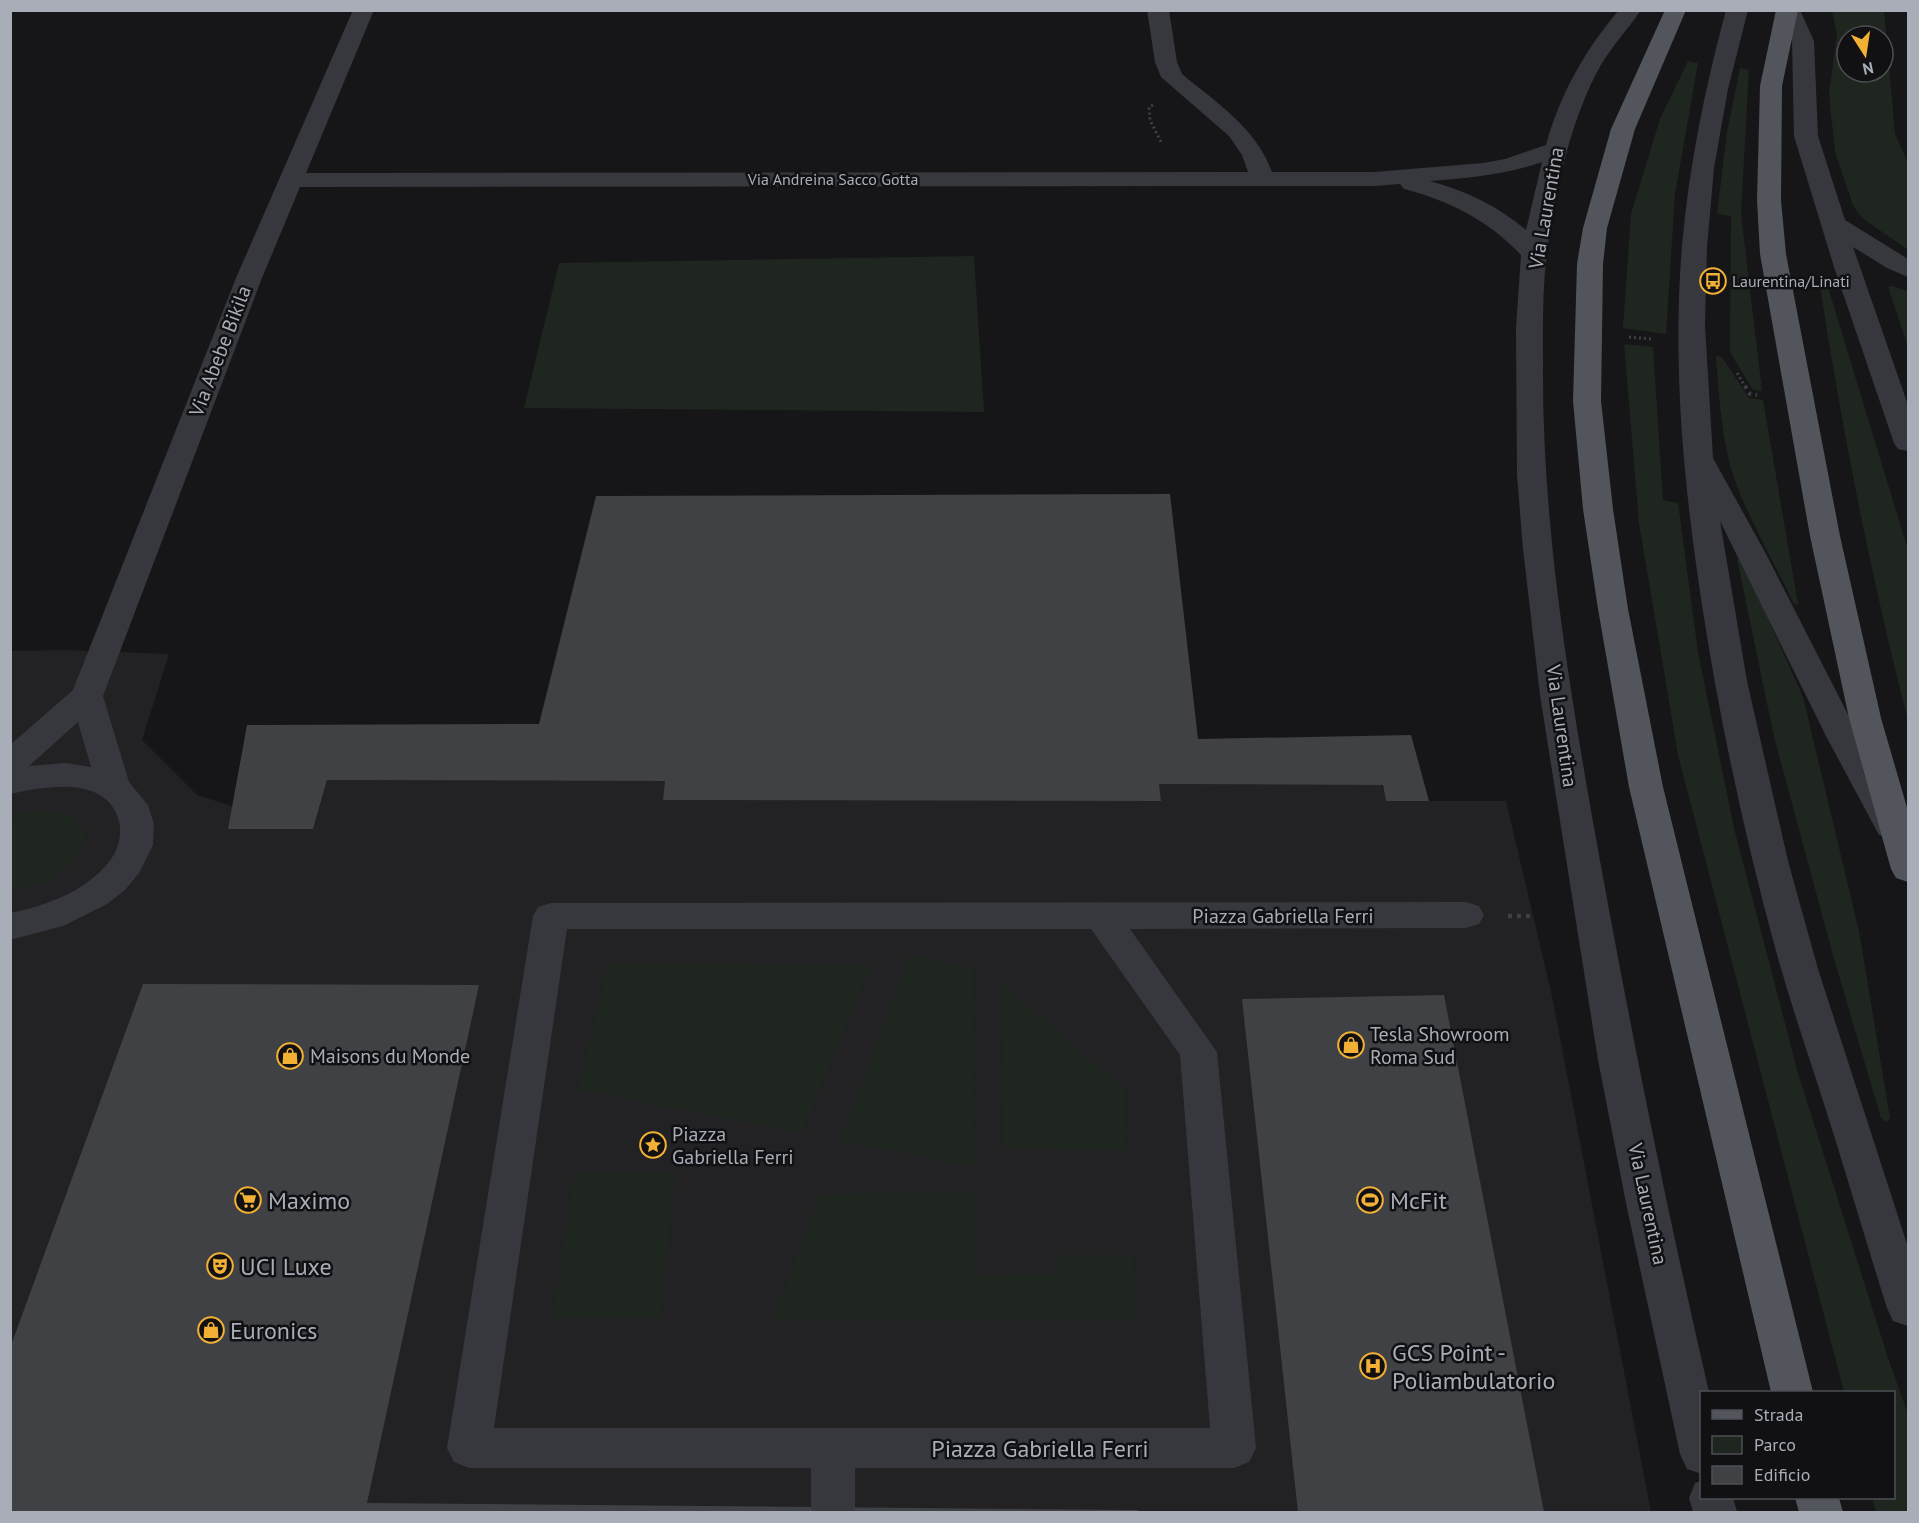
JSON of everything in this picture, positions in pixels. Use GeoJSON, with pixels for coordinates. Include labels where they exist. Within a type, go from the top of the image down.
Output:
{"type":"FeatureCollection","features":[{"type":"Feature","properties":{"kind":"main road"},"geometry":{"type":"LineString","coordinates":[[1676,10],[1623,129],[1595,228],[1590,264],[1587,401],[1598,509],[1613,609],[1646,787],[1792,1391]]}},
{"type":"Feature","properties":{"kind":"main road"},"geometry":{"type":"LineString","coordinates":[[1788,10],[1771,86],[1768,200],[1773,254],[1825,536],[1865,718],[1904,855]]}},
{"type":"Feature","properties":{"kind":"street","name":"Via Abebe Bikila"},"geometry":{"type":"LineString","coordinates":[[10,764],[87,696],[249,278],[364,10]]}},
{"type":"Feature","properties":{"kind":"street"},"geometry":{"type":"LineString","coordinates":[[1158,10],[1167,70],[1172,77],[1237,131],[1254,155],[1262,178]]}},
{"type":"Feature","properties":{"kind":"street","name":"Via Laurentina"},"geometry":{"type":"LineString","coordinates":[[1631,10],[1615,27],[1584,72],[1564,118],[1534,253],[1528,392],[1538,561],[1569,778],[1618,1061],[1700,1449]]}},
{"type":"Feature","properties":{"kind":"street"},"geometry":{"type":"LineString","coordinates":[[1737,10],[1720,67],[1699,182],[1691,310],[1695,450],[1711,576],[1731,687],[1760,822],[1790,936],[1908,1308]]}},
{"type":"Feature","properties":{"kind":"street"},"geometry":{"type":"LineString","coordinates":[[1788,10],[1803,41],[1806,136],[1908,443]]}},
{"type":"Feature","properties":{"kind":"street"},"geometry":{"type":"LineString","coordinates":[[1374,179],[1483,170],[1510,165],[1556,149]]}},
{"type":"Feature","properties":{"kind":"street","name":"Via Andreina Sacco Gotta"},"geometry":{"type":"LineString","coordinates":[[291,180],[1374,179]]}},
{"type":"Feature","properties":{"kind":"street"},"geometry":{"type":"LineString","coordinates":[[1374,179],[1431,189],[1473,204],[1507,225],[1534,253]]}},
{"type":"Feature","properties":{"kind":"street"},"geometry":{"type":"LineString","coordinates":[[1834,224],[1908,269]]}},
{"type":"Feature","properties":{"kind":"street"},"geometry":{"type":"LineString","coordinates":[[1695,450],[1740,528],[1851,758],[1904,855]]}},
{"type":"Feature","properties":{"kind":"street"},"geometry":{"type":"LineString","coordinates":[[87,696],[114,787]]}},
{"type":"Feature","properties":{"kind":"street"},"geometry":{"type":"LineString","coordinates":[[10,782],[58,774],[98,780],[114,787],[126,798],[134,811],[137,825],[136,841],[130,857],[117,875],[100,892],[53,918],[10,927]]}},
{"type":"Feature","properties":{"kind":"street","name":"Piazza Gabriella Ferri"},"geometry":{"type":"LineString","coordinates":[[1101,916],[1198,1052],[1234,1448],[469,1448],[551,916],[1466,915]]}},
{"type":"Feature","properties":{"kind":"street"},"geometry":{"type":"LineString","coordinates":[[833,1449],[833,1507]]}},
{"type":"Feature","properties":{"kind":"path"},"geometry":{"type":"LineString","coordinates":[[1159,103],[1149,107],[1149,114],[1164,148]]}},
{"type":"Feature","properties":{"kind":"path"},"geometry":{"type":"LineString","coordinates":[[1622,336],[1661,340]]}},
{"type":"Feature","properties":{"kind":"path"},"geometry":{"type":"LineString","coordinates":[[1732,366],[1750,394],[1762,395]]}},
{"type":"Feature","properties":{"kind":"shaded area"},"geometry":{"type":"Polygon","coordinates":[[[67,650],[169,654],[142,740],[197,795],[238,808],[229,829],[313,829],[327,780],[665,781],[663,800],[1160,801],[1159,784],[1382,785],[1386,801],[1506,801],[1552,996],[1651,1512],[11,1512],[10,651],[67,650]]]}},
{"type":"Feature","properties":{"kind":"green space"},"geometry":{"type":"Polygon","coordinates":[[[1832,11],[1884,11],[1885,24],[1835,25],[1832,11]]]}},
{"type":"Feature","properties":{"kind":"green space"},"geometry":{"type":"Polygon","coordinates":[[[1835,49],[1835,84],[1891,84],[1895,134],[1908,163],[1908,250],[1865,220],[1853,205],[1835,152],[1829,94],[1835,49]]]}},
{"type":"Feature","properties":{"kind":"green space"},"geometry":{"type":"Polygon","coordinates":[[[1688,61],[1698,63],[1675,194],[1666,334],[1623,328],[1631,214],[1660,119],[1688,61]]]}},
{"type":"Feature","properties":{"kind":"green space"},"geometry":{"type":"Polygon","coordinates":[[[1740,68],[1749,70],[1741,214],[1762,391],[1753,390],[1730,352],[1731,216],[1717,214],[1727,132],[1740,68]]]}},
{"type":"Feature","properties":{"kind":"green space"},"geometry":{"type":"Polygon","coordinates":[[[974,256],[984,412],[524,408],[559,263],[974,256]]]}},
{"type":"Feature","properties":{"kind":"green space"},"geometry":{"type":"Polygon","coordinates":[[[1818,274],[1824,274],[1908,550],[1908,721],[1857,499],[1818,274]]]}},
{"type":"Feature","properties":{"kind":"green space"},"geometry":{"type":"Polygon","coordinates":[[[1888,287],[1908,291],[1908,347],[1888,287]]]}},
{"type":"Feature","properties":{"kind":"green space"},"geometry":{"type":"Polygon","coordinates":[[[1624,344],[1653,347],[1663,500],[1678,503],[1698,652],[1734,828],[1798,1073],[1888,1358],[1908,1414],[1908,1512],[1876,1512],[1872,1499],[1895,1499],[1895,1391],[1844,1391],[1678,755],[1639,523],[1624,344]]]}},
{"type":"Feature","properties":{"kind":"green space"},"geometry":{"type":"Polygon","coordinates":[[[1716,356],[1722,357],[1749,398],[1763,400],[1798,604],[1794,604],[1757,531],[1733,475],[1723,432],[1716,356]]]}},
{"type":"Feature","properties":{"kind":"green space"},"geometry":{"type":"Polygon","coordinates":[[[1737,559],[1742,560],[1803,697],[1859,931],[1890,1118],[1886,1122],[1881,1118],[1834,959],[1774,737],[1737,559]]]}},
{"type":"Feature","properties":{"kind":"green space"},"geometry":{"type":"Polygon","coordinates":[[[45,810],[61,813],[76,820],[82,827],[84,843],[69,866],[50,880],[34,886],[11,889],[11,818],[23,813],[45,810]]]}},
{"type":"Feature","properties":{"kind":"green space"},"geometry":{"type":"Polygon","coordinates":[[[910,955],[973,968],[975,1167],[840,1141],[910,955]]]}},
{"type":"Feature","properties":{"kind":"green space"},"geometry":{"type":"Polygon","coordinates":[[[608,963],[871,964],[802,1133],[578,1089],[608,963]]]}},
{"type":"Feature","properties":{"kind":"green space"},"geometry":{"type":"Polygon","coordinates":[[[1002,984],[1124,1089],[1126,1150],[1003,1149],[1002,984]]]}},
{"type":"Feature","properties":{"kind":"green space"},"geometry":{"type":"Polygon","coordinates":[[[575,1172],[676,1172],[660,1318],[552,1318],[575,1172]]]}},
{"type":"Feature","properties":{"kind":"green space"},"geometry":{"type":"Polygon","coordinates":[[[975,1192],[977,1275],[1057,1274],[1057,1255],[1133,1255],[1137,1320],[773,1320],[820,1194],[975,1192]]]}},
{"type":"Feature","properties":{"kind":"building"},"geometry":{"type":"Polygon","coordinates":[[[1170,494],[1198,739],[1411,735],[1429,801],[1386,801],[1383,785],[1159,784],[1161,801],[663,800],[665,781],[327,780],[313,829],[228,829],[247,725],[539,724],[596,496],[1170,494]]]}},
{"type":"Feature","properties":{"kind":"building","name":"Maximo"},"geometry":{"type":"Polygon","coordinates":[[[143,984],[479,985],[367,1503],[1138,1510],[1138,1512],[10,1512],[10,1348],[143,984]]]}},
{"type":"Feature","properties":{"kind":"building"},"geometry":{"type":"Polygon","coordinates":[[[1444,995],[1544,1512],[1298,1512],[1242,999],[1444,995]]]}},
{"type":"Feature","properties":{"kind":"place","name":"Laurentina/Linati"},"geometry":{"type":"Point","coordinates":[1713,281]}},
{"type":"Feature","properties":{"kind":"place","name":"Tesla Showroom Roma Sud"},"geometry":{"type":"Point","coordinates":[1351,1045]}},
{"type":"Feature","properties":{"kind":"place","name":"Maisons du Monde"},"geometry":{"type":"Point","coordinates":[290,1056]}},
{"type":"Feature","properties":{"kind":"place","name":"Piazza Gabriella Ferri"},"geometry":{"type":"Point","coordinates":[653,1145]}},
{"type":"Feature","properties":{"kind":"place","name":"Maximo"},"geometry":{"type":"Point","coordinates":[248,1200]}},
{"type":"Feature","properties":{"kind":"place","name":"McFit"},"geometry":{"type":"Point","coordinates":[1370,1200]}},
{"type":"Feature","properties":{"kind":"place","name":"UCI Luxe"},"geometry":{"type":"Point","coordinates":[220,1266]}},
{"type":"Feature","properties":{"kind":"place","name":"Euronics"},"geometry":{"type":"Point","coordinates":[211,1330]}},
{"type":"Feature","properties":{"kind":"place","name":"GCS Point - Poliambulatorio"},"geometry":{"type":"Point","coordinates":[1373,1366]}}]}
